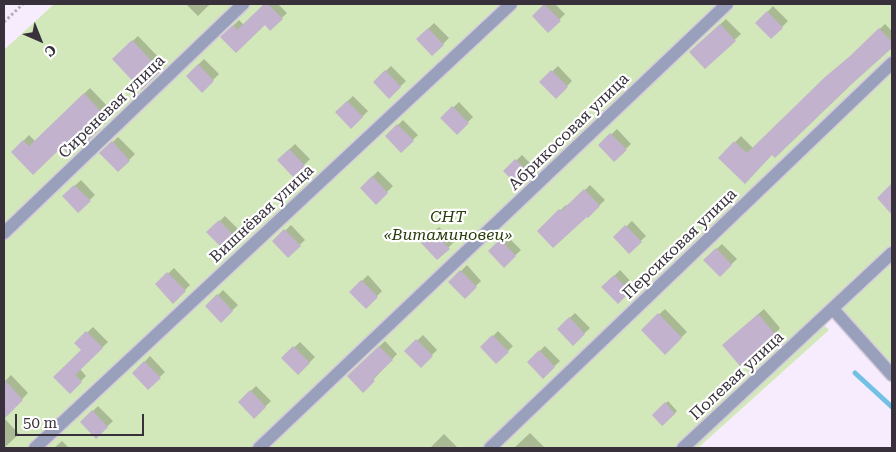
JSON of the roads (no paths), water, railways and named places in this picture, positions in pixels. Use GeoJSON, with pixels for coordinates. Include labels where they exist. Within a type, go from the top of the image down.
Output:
{"type":"FeatureCollection","features":[{"type":"Feature","properties":{"kind":"street","name":"Сиреневая улица"},"geometry":{"type":"LineString","coordinates":[[4,233],[243,4]]}},
{"type":"Feature","properties":{"kind":"street","name":"Вишнёвая улица"},"geometry":{"type":"LineString","coordinates":[[36,448],[511,4]]}},
{"type":"Feature","properties":{"kind":"street","name":"Абрикосовая улица"},"geometry":{"type":"LineString","coordinates":[[259,448],[727,4]]}},
{"type":"Feature","properties":{"kind":"street","name":"Персиковая улица"},"geometry":{"type":"LineString","coordinates":[[490,448],[892,63]]}},
{"type":"Feature","properties":{"kind":"street","name":"Полевая улица"},"geometry":{"type":"LineString","coordinates":[[683,448],[892,253]]}},
{"type":"Feature","properties":{"kind":"street"},"geometry":{"type":"LineString","coordinates":[[833,309],[892,375]]}},
{"type":"Feature","properties":{"kind":"waterway"},"geometry":{"type":"LineString","coordinates":[[855,373],[892,407]]}},
{"type":"Feature","properties":{"kind":"park label","name":"СНТ «Витаминовец»"},"geometry":{"type":"Point","coordinates":[448,226]}}]}
